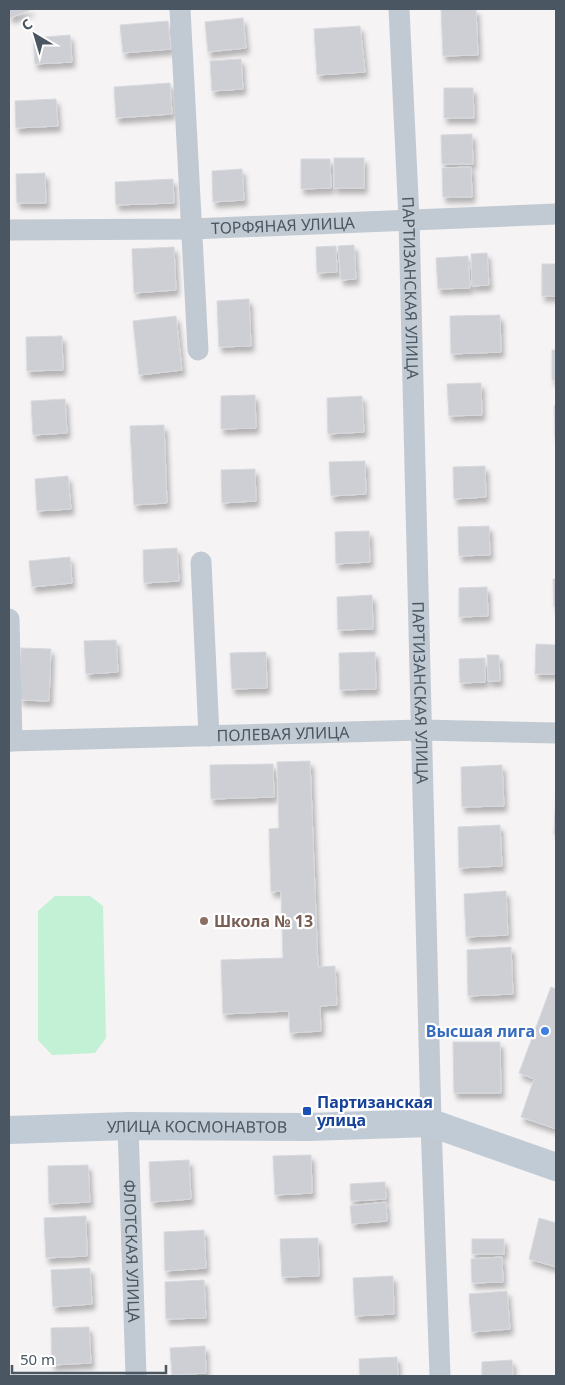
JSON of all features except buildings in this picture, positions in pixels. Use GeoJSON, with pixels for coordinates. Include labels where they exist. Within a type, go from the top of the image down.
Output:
{"type":"FeatureCollection","features":[{"type":"Feature","properties":{"kind":"street"},"geometry":{"type":"LineString","coordinates":[[180,9],[198,350]]}},
{"type":"Feature","properties":{"kind":"street","name":"ПАРТИЗАНСКАЯ УЛИЦА"},"geometry":{"type":"LineString","coordinates":[[399,9],[408,219],[431,1123],[440,1376]]}},
{"type":"Feature","properties":{"kind":"street","name":"ТОРФЯНАЯ УЛИЦА"},"geometry":{"type":"LineString","coordinates":[[9,230],[192,229],[556,214]]}},
{"type":"Feature","properties":{"kind":"street"},"geometry":{"type":"LineString","coordinates":[[201,562],[209,736]]}},
{"type":"Feature","properties":{"kind":"street"},"geometry":{"type":"LineString","coordinates":[[9,618],[10,741]]}},
{"type":"Feature","properties":{"kind":"street","name":"ПОЛЕВАЯ УЛИЦА"},"geometry":{"type":"LineString","coordinates":[[10,741],[421,730],[556,733]]}},
{"type":"Feature","properties":{"kind":"street","name":"УЛИЦА КОСМОНАВТОВ"},"geometry":{"type":"LineString","coordinates":[[9,1130],[128,1126],[308,1126],[431,1123],[556,1167]]}},
{"type":"Feature","properties":{"kind":"street","name":"ФЛОТСКАЯ УЛИЦА"},"geometry":{"type":"LineString","coordinates":[[128,1126],[136,1376]]}},
{"type":"Feature","properties":{"kind":"green space"},"geometry":{"type":"Polygon","coordinates":[[[55,896],[90,896],[103,906],[106,1038],[95,1053],[52,1055],[38,1040],[38,911],[55,896]]]}},
{"type":"Feature","properties":{"kind":"place","name":"Школа № 13"},"geometry":{"type":"Point","coordinates":[204,921]}},
{"type":"Feature","properties":{"kind":"place","name":"Высшая лига"},"geometry":{"type":"Point","coordinates":[545,1031]}},
{"type":"Feature","properties":{"kind":"place","name":"Партизанская улица"},"geometry":{"type":"Point","coordinates":[307,1111]}}]}
